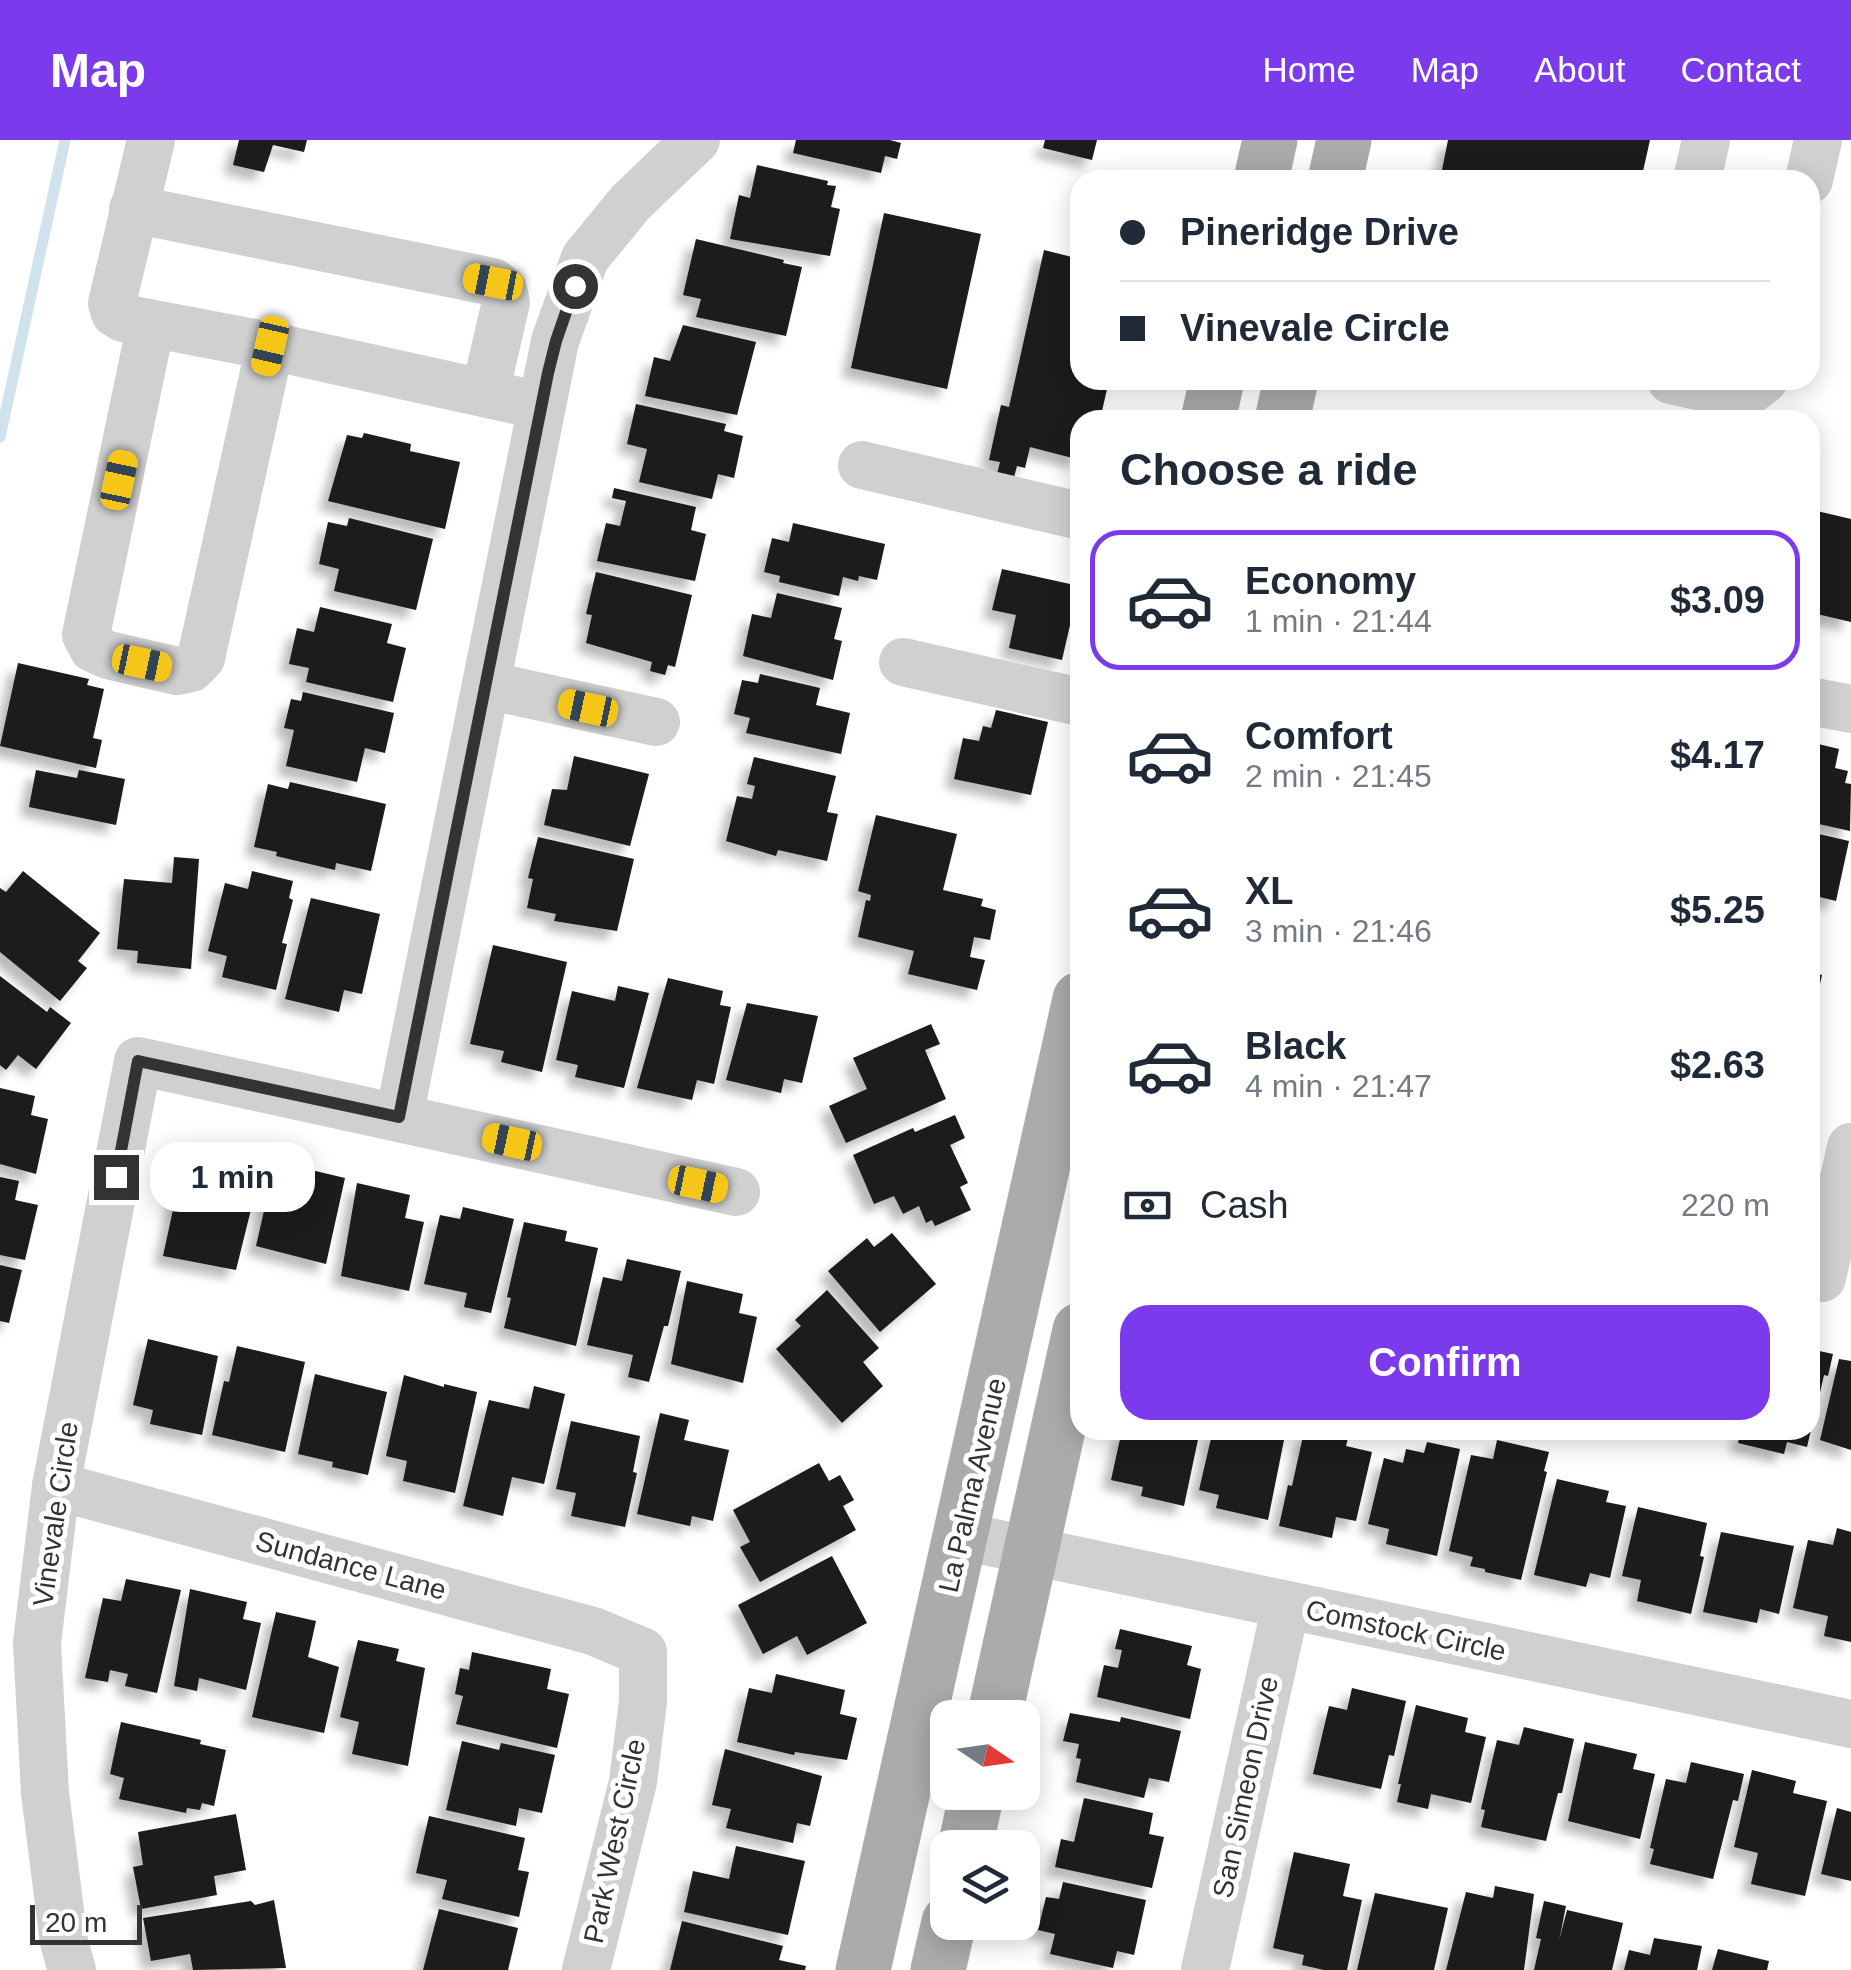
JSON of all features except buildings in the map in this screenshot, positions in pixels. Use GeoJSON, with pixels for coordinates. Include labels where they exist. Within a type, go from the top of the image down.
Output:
{"type":"FeatureCollection","features":[{"type":"Feature","properties":{"kind":"main road"},"geometry":{"type":"LineString","coordinates":[[1263,170],[1270,140]]}},
{"type":"Feature","properties":{"kind":"main road"},"geometry":{"type":"LineString","coordinates":[[1337,170],[1344,140]]}},
{"type":"Feature","properties":{"kind":"main road","name":"La Palma Avenue"},"geometry":{"type":"LineString","coordinates":[[863,1970],[1070,1045]]}},
{"type":"Feature","properties":{"kind":"main road"},"geometry":{"type":"LineString","coordinates":[[998,1700],[1070,1375]]}},
{"type":"Feature","properties":{"kind":"main road"},"geometry":{"type":"LineString","coordinates":[[938,1970],[944,1940]]}},
{"type":"Feature","properties":{"kind":"street"},"geometry":{"type":"LineString","coordinates":[[151,140],[112,303],[114,313],[542,406]]}},
{"type":"Feature","properties":{"kind":"street"},"geometry":{"type":"LineString","coordinates":[[696,140],[631,202],[585,258],[556,341],[399,1117],[736,1192]]}},
{"type":"Feature","properties":{"kind":"street"},"geometry":{"type":"LineString","coordinates":[[1699,170],[1706,140]]}},
{"type":"Feature","properties":{"kind":"street"},"geometry":{"type":"LineString","coordinates":[[1811,170],[1818,140]]}},
{"type":"Feature","properties":{"kind":"street"},"geometry":{"type":"LineString","coordinates":[[133,208],[493,282],[503,290],[506,302],[485,394]]}},
{"type":"Feature","properties":{"kind":"street"},"geometry":{"type":"LineString","coordinates":[[151,324],[86,635],[93,648],[108,656],[176,670],[191,668],[201,658],[270,346]]}},
{"type":"Feature","properties":{"kind":"street"},"geometry":{"type":"LineString","coordinates":[[1716,390],[1742,396],[1750,390]]}},
{"type":"Feature","properties":{"kind":"street"},"geometry":{"type":"LineString","coordinates":[[862,465],[1070,514]]}},
{"type":"Feature","properties":{"kind":"street"},"geometry":{"type":"LineString","coordinates":[[903,662],[1070,700]]}},
{"type":"Feature","properties":{"kind":"street"},"geometry":{"type":"LineString","coordinates":[[486,685],[656,722]]}},
{"type":"Feature","properties":{"kind":"street"},"geometry":{"type":"LineString","coordinates":[[1820,703],[1851,710]]}},
{"type":"Feature","properties":{"kind":"street","name":"Vinevale Circle"},"geometry":{"type":"LineString","coordinates":[[72,1970],[64,1942],[45,1793],[37,1643],[56,1486],[138,1061],[399,1117]]}},
{"type":"Feature","properties":{"kind":"street"},"geometry":{"type":"LineString","coordinates":[[1828,1279],[1851,1147]]}},
{"type":"Feature","properties":{"kind":"street","name":"Sundance Lane"},"geometry":{"type":"LineString","coordinates":[[56,1486],[593,1630],[643,1652]]}},
{"type":"Feature","properties":{"kind":"street","name":"Comstock Circle"},"geometry":{"type":"LineString","coordinates":[[961,1536],[1851,1724]]}},
{"type":"Feature","properties":{"kind":"street","name":"San Simeon Drive"},"geometry":{"type":"LineString","coordinates":[[1205,1970],[1286,1605]]}},
{"type":"Feature","properties":{"kind":"street","name":"Park West Circle"},"geometry":{"type":"LineString","coordinates":[[586,1970],[633,1782],[643,1701],[643,1652]]}},
{"type":"Feature","properties":{"kind":"waterway"},"geometry":{"type":"LineString","coordinates":[[0,437],[65,140]]}},
{"type":"Feature","properties":{"kind":"route"},"geometry":{"type":"LineString","coordinates":[[116,1177],[138,1061],[399,1117],[548,373],[575,286]]}}]}
